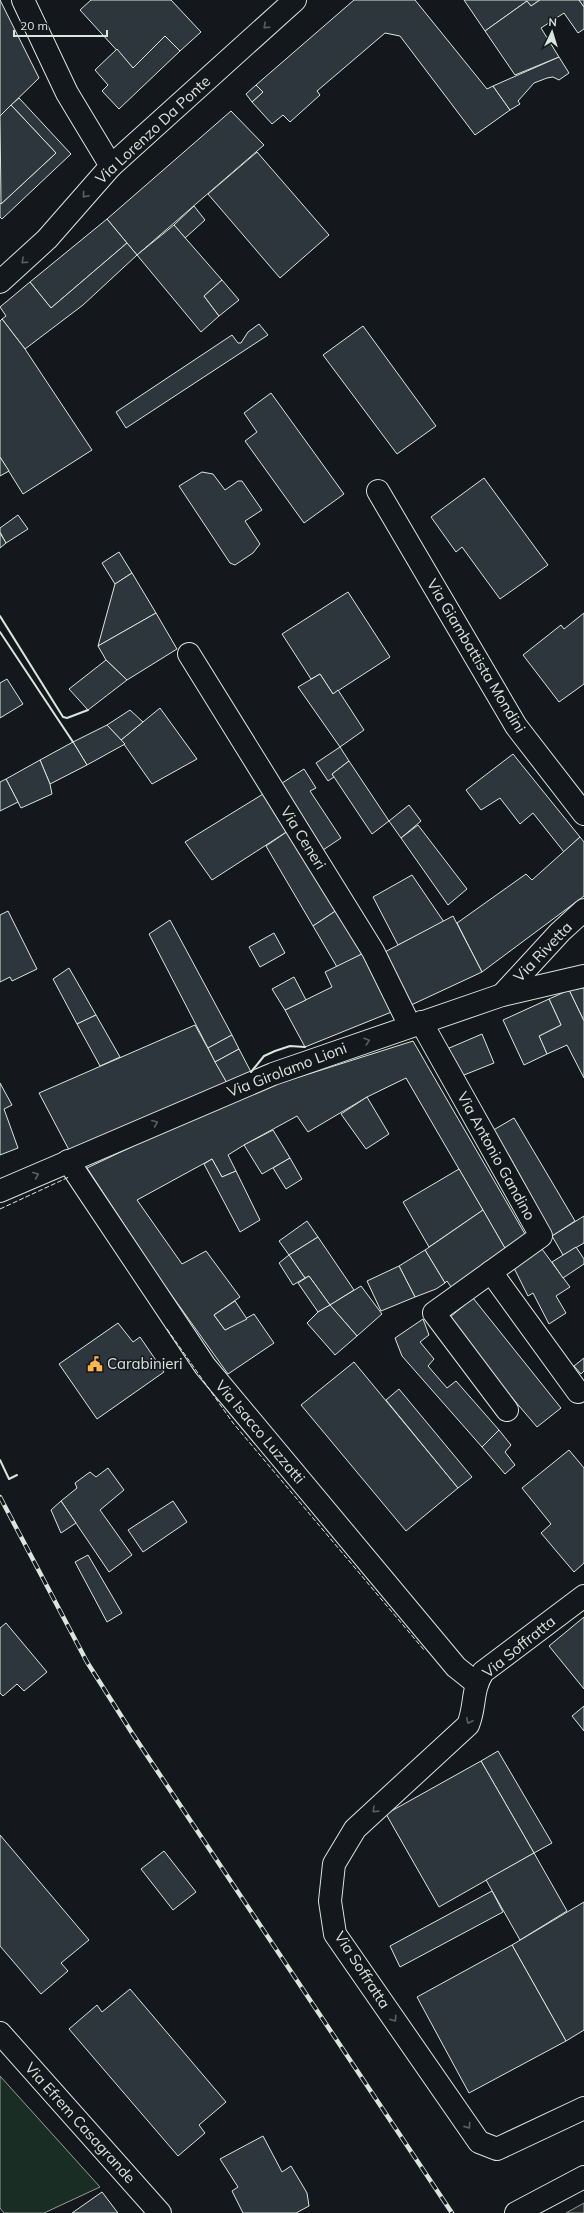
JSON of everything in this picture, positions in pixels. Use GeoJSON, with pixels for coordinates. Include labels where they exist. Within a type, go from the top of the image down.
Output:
{"type":"FeatureCollection","features":[{"type":"Feature","properties":{"kind":"street"},"geometry":{"type":"LineString","coordinates":[[23,0],[67,93],[111,166]]}},
{"type":"Feature","properties":{"kind":"street","name":"Via Lorenzo Da Ponte"},"geometry":{"type":"LineString","coordinates":[[0,282],[48,239],[111,166],[294,0]]}},
{"type":"Feature","properties":{"kind":"street","name":"Via Giambattista Mondini"},"geometry":{"type":"LineString","coordinates":[[378,491],[516,726],[584,814]]}},
{"type":"Feature","properties":{"kind":"street","name":"Via Ceneri"},"geometry":{"type":"LineString","coordinates":[[189,654],[373,951],[415,1024]]}},
{"type":"Feature","properties":{"kind":"street","name":"Via Rivetta"},"geometry":{"type":"LineString","coordinates":[[502,994],[560,932],[584,910]]}},
{"type":"Feature","properties":{"kind":"street","name":"Via Girolamo Lioni"},"geometry":{"type":"LineString","coordinates":[[0,1191],[272,1074],[502,994],[584,976]]}},
{"type":"Feature","properties":{"kind":"street","name":"Via Antonio Gandino"},"geometry":{"type":"LineString","coordinates":[[415,1024],[541,1236],[434,1313],[507,1410]]}},
{"type":"Feature","properties":{"kind":"street","name":"Via Isacco Luzzatti"},"geometry":{"type":"LineString","coordinates":[[68,1161],[205,1366],[456,1667],[476,1683]]}},
{"type":"Feature","properties":{"kind":"street"},"geometry":{"type":"LineString","coordinates":[[491,1272],[578,1392]]}},
{"type":"Feature","properties":{"kind":"street","name":"Via Soffratta"},"geometry":{"type":"LineString","coordinates":[[584,1596],[483,1672],[476,1683],[473,1714],[468,1725],[456,1739],[376,1808],[355,1829],[334,1864],[330,1901],[335,1934],[479,2142],[497,2149],[584,2108]]}},
{"type":"Feature","properties":{"kind":"street","name":"Via Efrem Casagrande"},"geometry":{"type":"LineString","coordinates":[[0,2033],[160,2213]]}},
{"type":"Feature","properties":{"kind":"street"},"geometry":{"type":"LineString","coordinates":[[516,2213],[584,2177]]}},
{"type":"Feature","properties":{"kind":"green space"},"geometry":{"type":"Polygon","coordinates":[[[0,2076],[100,2187],[44,2213],[4,2213],[0,2208],[0,2076]]]}},
{"type":"Feature","properties":{"kind":"shaded area"},"geometry":{"type":"Polygon","coordinates":[[[584,2203],[584,2213],[566,2213],[584,2203]]]}},
{"type":"Feature","properties":{"kind":"building"},"geometry":{"type":"Polygon","coordinates":[[[0,0],[39,78],[0,116],[0,0]]]}},
{"type":"Feature","properties":{"kind":"building"},"geometry":{"type":"Polygon","coordinates":[[[91,0],[171,0],[201,32],[180,51],[165,36],[133,68],[80,10],[91,0]]]}},
{"type":"Feature","properties":{"kind":"building"},"geometry":{"type":"Polygon","coordinates":[[[354,0],[415,0],[487,89],[493,86],[510,110],[475,135],[400,36],[385,33],[317,91],[320,95],[290,122],[283,115],[272,124],[252,102],[263,92],[256,85],[354,0]]]}},
{"type":"Feature","properties":{"kind":"building"},"geometry":{"type":"Polygon","coordinates":[[[464,0],[540,0],[531,6],[527,1],[485,31],[464,0]]]}},
{"type":"Feature","properties":{"kind":"building"},"geometry":{"type":"Polygon","coordinates":[[[540,0],[579,0],[584,7],[584,29],[578,33],[564,13],[541,28],[559,57],[515,75],[485,31],[527,1],[531,6],[540,0]]]}},
{"type":"Feature","properties":{"kind":"building"},"geometry":{"type":"Polygon","coordinates":[[[579,0],[584,0],[584,7],[579,0]]]}},
{"type":"Feature","properties":{"kind":"building"},"geometry":{"type":"Polygon","coordinates":[[[165,36],[180,51],[119,109],[102,91],[108,85],[95,70],[117,49],[133,68],[165,36]]]}},
{"type":"Feature","properties":{"kind":"building"},"geometry":{"type":"Polygon","coordinates":[[[559,57],[569,73],[559,80],[553,77],[534,83],[518,101],[520,104],[510,110],[493,86],[559,57]]]}},
{"type":"Feature","properties":{"kind":"building"},"geometry":{"type":"Polygon","coordinates":[[[256,85],[263,92],[252,102],[246,94],[256,85]]]}},
{"type":"Feature","properties":{"kind":"building"},"geometry":{"type":"Polygon","coordinates":[[[19,98],[71,154],[2,219],[0,217],[0,203],[1,204],[56,153],[11,105],[19,98]]]}},
{"type":"Feature","properties":{"kind":"building"},"geometry":{"type":"Polygon","coordinates":[[[11,105],[56,153],[1,204],[0,116],[11,105]]]}},
{"type":"Feature","properties":{"kind":"building"},"geometry":{"type":"Polygon","coordinates":[[[231,111],[264,145],[137,255],[107,219],[231,111]]]}},
{"type":"Feature","properties":{"kind":"building"},"geometry":{"type":"Polygon","coordinates":[[[257,152],[329,235],[280,278],[208,194],[257,152]]]}},
{"type":"Feature","properties":{"kind":"building"},"geometry":{"type":"Polygon","coordinates":[[[194,206],[205,220],[185,238],[174,225],[194,206]]]}},
{"type":"Feature","properties":{"kind":"building"},"geometry":{"type":"Polygon","coordinates":[[[107,219],[127,243],[51,308],[30,282],[107,219]]]}},
{"type":"Feature","properties":{"kind":"building"},"geometry":{"type":"Polygon","coordinates":[[[174,225],[222,280],[204,296],[219,316],[201,332],[137,255],[174,225]]]}},
{"type":"Feature","properties":{"kind":"building"},"geometry":{"type":"Polygon","coordinates":[[[127,243],[137,255],[83,305],[25,349],[2,319],[6,316],[0,307],[30,282],[51,308],[127,243]]]}},
{"type":"Feature","properties":{"kind":"building"},"geometry":{"type":"Polygon","coordinates":[[[222,280],[239,300],[219,316],[204,296],[222,280]]]}},
{"type":"Feature","properties":{"kind":"building"},"geometry":{"type":"Polygon","coordinates":[[[2,319],[25,349],[92,450],[23,494],[0,457],[0,321],[2,319]]]}},
{"type":"Feature","properties":{"kind":"building"},"geometry":{"type":"Polygon","coordinates":[[[259,324],[268,335],[126,428],[116,412],[232,335],[238,343],[241,343],[248,332],[259,324]]]}},
{"type":"Feature","properties":{"kind":"building"},"geometry":{"type":"Polygon","coordinates":[[[363,326],[436,426],[397,454],[323,355],[363,326]]]}},
{"type":"Feature","properties":{"kind":"building"},"geometry":{"type":"Polygon","coordinates":[[[271,393],[344,494],[304,523],[245,441],[257,432],[244,413],[271,393]]]}},
{"type":"Feature","properties":{"kind":"building"},"geometry":{"type":"Polygon","coordinates":[[[0,457],[9,471],[0,476],[0,457]]]}},
{"type":"Feature","properties":{"kind":"building"},"geometry":{"type":"Polygon","coordinates":[[[202,472],[213,474],[225,490],[238,481],[242,481],[262,510],[245,521],[260,544],[253,553],[235,565],[230,563],[179,486],[202,472]]]}},
{"type":"Feature","properties":{"kind":"building"},"geometry":{"type":"Polygon","coordinates":[[[484,478],[548,565],[500,599],[462,547],[456,552],[431,517],[484,478]]]}},
{"type":"Feature","properties":{"kind":"building"},"geometry":{"type":"Polygon","coordinates":[[[18,515],[28,529],[6,543],[0,532],[0,528],[18,515]]]}},
{"type":"Feature","properties":{"kind":"building"},"geometry":{"type":"Polygon","coordinates":[[[0,533],[6,543],[0,548],[0,533]]]}},
{"type":"Feature","properties":{"kind":"building"},"geometry":{"type":"Polygon","coordinates":[[[119,552],[132,573],[115,584],[102,563],[119,552]]]}},
{"type":"Feature","properties":{"kind":"building"},"geometry":{"type":"Polygon","coordinates":[[[132,573],[156,613],[98,646],[115,584],[132,573]]]}},
{"type":"Feature","properties":{"kind":"building"},"geometry":{"type":"Polygon","coordinates":[[[348,592],[390,657],[333,694],[320,674],[311,679],[282,634],[348,592]]]}},
{"type":"Feature","properties":{"kind":"building"},"geometry":{"type":"Polygon","coordinates":[[[156,613],[177,649],[127,680],[106,660],[98,646],[156,613]]]}},
{"type":"Feature","properties":{"kind":"building"},"geometry":{"type":"Polygon","coordinates":[[[584,613],[584,684],[559,702],[523,655],[561,625],[564,629],[584,613]]]}},
{"type":"Feature","properties":{"kind":"building"},"geometry":{"type":"Polygon","coordinates":[[[106,660],[127,680],[88,710],[69,689],[106,660]]]}},
{"type":"Feature","properties":{"kind":"building"},"geometry":{"type":"Polygon","coordinates":[[[320,674],[333,694],[338,690],[364,730],[340,747],[298,687],[320,674]]]}},
{"type":"Feature","properties":{"kind":"building"},"geometry":{"type":"Polygon","coordinates":[[[7,679],[23,704],[0,718],[0,683],[7,679]]]}},
{"type":"Feature","properties":{"kind":"building"},"geometry":{"type":"Polygon","coordinates":[[[160,708],[197,759],[152,784],[121,740],[160,708]]]}},
{"type":"Feature","properties":{"kind":"building"},"geometry":{"type":"Polygon","coordinates":[[[130,710],[143,722],[121,740],[107,725],[130,710]]]}},
{"type":"Feature","properties":{"kind":"building"},"geometry":{"type":"Polygon","coordinates":[[[107,725],[125,744],[87,765],[73,742],[107,725]]]}},
{"type":"Feature","properties":{"kind":"building"},"geometry":{"type":"Polygon","coordinates":[[[73,742],[87,765],[50,784],[40,760],[73,742]]]}},
{"type":"Feature","properties":{"kind":"building"},"geometry":{"type":"Polygon","coordinates":[[[340,747],[349,761],[332,774],[334,777],[328,781],[316,763],[340,747]]]}},
{"type":"Feature","properties":{"kind":"building"},"geometry":{"type":"Polygon","coordinates":[[[513,754],[580,837],[564,852],[533,813],[520,824],[500,798],[481,810],[466,790],[513,754]]]}},
{"type":"Feature","properties":{"kind":"building"},"geometry":{"type":"Polygon","coordinates":[[[40,760],[50,784],[52,794],[21,808],[6,779],[40,760]]]}},
{"type":"Feature","properties":{"kind":"building"},"geometry":{"type":"Polygon","coordinates":[[[349,761],[389,821],[372,834],[332,774],[349,761]]]}},
{"type":"Feature","properties":{"kind":"building"},"geometry":{"type":"Polygon","coordinates":[[[304,769],[316,788],[310,791],[341,838],[323,850],[279,785],[304,769]]]}},
{"type":"Feature","properties":{"kind":"building"},"geometry":{"type":"Polygon","coordinates":[[[6,779],[18,802],[0,811],[0,782],[6,779]]]}},
{"type":"Feature","properties":{"kind":"building"},"geometry":{"type":"Polygon","coordinates":[[[268,791],[291,829],[212,880],[185,842],[268,791]]]}},
{"type":"Feature","properties":{"kind":"building"},"geometry":{"type":"Polygon","coordinates":[[[409,805],[421,821],[401,838],[389,821],[409,805]]]}},
{"type":"Feature","properties":{"kind":"building"},"geometry":{"type":"Polygon","coordinates":[[[418,825],[467,889],[448,905],[401,838],[418,825]]]}},
{"type":"Feature","properties":{"kind":"building"},"geometry":{"type":"Polygon","coordinates":[[[291,829],[340,908],[313,926],[266,846],[291,829]]]}},
{"type":"Feature","properties":{"kind":"building"},"geometry":{"type":"Polygon","coordinates":[[[580,837],[584,842],[584,896],[482,972],[457,923],[526,874],[532,880],[580,837]]]}},
{"type":"Feature","properties":{"kind":"building"},"geometry":{"type":"Polygon","coordinates":[[[412,875],[444,922],[398,945],[373,897],[412,875]]]}},
{"type":"Feature","properties":{"kind":"building"},"geometry":{"type":"Polygon","coordinates":[[[340,908],[366,952],[337,967],[313,926],[340,908]]]}},
{"type":"Feature","properties":{"kind":"building"},"geometry":{"type":"Polygon","coordinates":[[[8,911],[37,969],[12,981],[10,977],[0,982],[0,915],[8,911]]]}},
{"type":"Feature","properties":{"kind":"building"},"geometry":{"type":"Polygon","coordinates":[[[453,916],[482,972],[409,1006],[383,953],[453,916]]]}},
{"type":"Feature","properties":{"kind":"building"},"geometry":{"type":"Polygon","coordinates":[[[170,920],[232,1035],[208,1048],[149,934],[170,920]]]}},
{"type":"Feature","properties":{"kind":"building"},"geometry":{"type":"Polygon","coordinates":[[[274,933],[285,953],[260,967],[249,947],[274,933]]]}},
{"type":"Feature","properties":{"kind":"building"},"geometry":{"type":"Polygon","coordinates":[[[366,952],[394,1011],[305,1047],[285,1010],[332,987],[325,972],[366,952]]]}},
{"type":"Feature","properties":{"kind":"building"},"geometry":{"type":"Polygon","coordinates":[[[69,968],[96,1015],[77,1024],[53,979],[69,968]]]}},
{"type":"Feature","properties":{"kind":"building"},"geometry":{"type":"Polygon","coordinates":[[[294,977],[306,1000],[285,1010],[272,989],[294,977]]]}},
{"type":"Feature","properties":{"kind":"building"},"geometry":{"type":"Polygon","coordinates":[[[584,988],[584,1021],[569,990],[584,988]]]}},
{"type":"Feature","properties":{"kind":"building"},"geometry":{"type":"Polygon","coordinates":[[[569,990],[584,1021],[584,1078],[567,1045],[547,1054],[539,1036],[561,1025],[549,999],[569,990]]]}},
{"type":"Feature","properties":{"kind":"building"},"geometry":{"type":"Polygon","coordinates":[[[549,999],[561,1025],[539,1036],[547,1054],[524,1065],[503,1020],[549,999]]]}},
{"type":"Feature","properties":{"kind":"building"},"geometry":{"type":"Polygon","coordinates":[[[96,1015],[120,1057],[100,1066],[77,1024],[96,1015]]]}},
{"type":"Feature","properties":{"kind":"building"},"geometry":{"type":"Polygon","coordinates":[[[195,1025],[227,1083],[69,1150],[39,1093],[195,1025]]]}},
{"type":"Feature","properties":{"kind":"building"},"geometry":{"type":"Polygon","coordinates":[[[482,1034],[494,1063],[459,1077],[447,1049],[482,1034]]]}},
{"type":"Feature","properties":{"kind":"building"},"geometry":{"type":"Polygon","coordinates":[[[232,1035],[239,1049],[215,1062],[208,1048],[232,1035]]]}},
{"type":"Feature","properties":{"kind":"building"},"geometry":{"type":"Polygon","coordinates":[[[413,1041],[525,1234],[506,1250],[406,1078],[367,1097],[308,1132],[297,1116],[228,1155],[236,1171],[222,1177],[212,1159],[137,1200],[182,1264],[206,1251],[240,1297],[214,1315],[225,1330],[254,1314],[274,1343],[228,1374],[160,1279],[87,1168],[239,1096],[413,1041]]]}},
{"type":"Feature","properties":{"kind":"building"},"geometry":{"type":"Polygon","coordinates":[[[239,1049],[251,1072],[227,1083],[215,1062],[239,1049]]]}},
{"type":"Feature","properties":{"kind":"building"},"geometry":{"type":"Polygon","coordinates":[[[0,1083],[12,1105],[4,1109],[18,1148],[0,1155],[0,1083]]]}},
{"type":"Feature","properties":{"kind":"building"},"geometry":{"type":"Polygon","coordinates":[[[367,1097],[389,1134],[366,1149],[341,1114],[367,1097]]]}},
{"type":"Feature","properties":{"kind":"building"},"geometry":{"type":"Polygon","coordinates":[[[514,1118],[575,1221],[552,1236],[490,1132],[514,1118]]]}},
{"type":"Feature","properties":{"kind":"building"},"geometry":{"type":"Polygon","coordinates":[[[273,1130],[290,1158],[262,1174],[244,1145],[273,1130]]]}},
{"type":"Feature","properties":{"kind":"building"},"geometry":{"type":"Polygon","coordinates":[[[290,1158],[302,1179],[286,1189],[273,1168],[290,1158]]]}},
{"type":"Feature","properties":{"kind":"building"},"geometry":{"type":"Polygon","coordinates":[[[212,1159],[222,1177],[236,1171],[260,1220],[240,1232],[204,1164],[212,1159]]]}},
{"type":"Feature","properties":{"kind":"building"},"geometry":{"type":"Polygon","coordinates":[[[459,1169],[483,1210],[429,1247],[403,1202],[459,1169]]]}},
{"type":"Feature","properties":{"kind":"building"},"geometry":{"type":"Polygon","coordinates":[[[483,1210],[506,1250],[453,1290],[447,1281],[445,1283],[425,1250],[483,1210]]]}},
{"type":"Feature","properties":{"kind":"building"},"geometry":{"type":"Polygon","coordinates":[[[584,1216],[584,1243],[563,1255],[552,1236],[584,1216]]]}},
{"type":"Feature","properties":{"kind":"building"},"geometry":{"type":"Polygon","coordinates":[[[307,1221],[318,1237],[289,1255],[279,1241],[307,1221]]]}},
{"type":"Feature","properties":{"kind":"building"},"geometry":{"type":"Polygon","coordinates":[[[318,1237],[354,1290],[330,1305],[309,1276],[305,1278],[289,1255],[318,1237]]]}},
{"type":"Feature","properties":{"kind":"building"},"geometry":{"type":"Polygon","coordinates":[[[539,1245],[570,1287],[556,1296],[566,1313],[549,1324],[533,1293],[528,1296],[513,1266],[539,1245]]]}},
{"type":"Feature","properties":{"kind":"building"},"geometry":{"type":"Polygon","coordinates":[[[576,1247],[584,1259],[584,1264],[563,1278],[552,1262],[576,1247]]]}},
{"type":"Feature","properties":{"kind":"building"},"geometry":{"type":"Polygon","coordinates":[[[425,1250],[445,1283],[436,1289],[415,1297],[399,1266],[425,1250]]]}},
{"type":"Feature","properties":{"kind":"building"},"geometry":{"type":"Polygon","coordinates":[[[289,1255],[305,1278],[293,1285],[279,1263],[289,1255]]]}},
{"type":"Feature","properties":{"kind":"building"},"geometry":{"type":"Polygon","coordinates":[[[399,1266],[415,1297],[381,1311],[367,1281],[399,1266]]]}},
{"type":"Feature","properties":{"kind":"building"},"geometry":{"type":"Polygon","coordinates":[[[309,1276],[330,1305],[318,1312],[298,1283],[309,1276]]]}},
{"type":"Feature","properties":{"kind":"building"},"geometry":{"type":"Polygon","coordinates":[[[361,1286],[382,1314],[357,1336],[330,1305],[361,1286]]]}},
{"type":"Feature","properties":{"kind":"building"},"geometry":{"type":"Polygon","coordinates":[[[473,1298],[561,1408],[537,1427],[485,1366],[450,1317],[473,1298]]]}},
{"type":"Feature","properties":{"kind":"building"},"geometry":{"type":"Polygon","coordinates":[[[235,1301],[247,1319],[225,1330],[214,1315],[235,1301]]]}},
{"type":"Feature","properties":{"kind":"building"},"geometry":{"type":"Polygon","coordinates":[[[330,1305],[357,1336],[335,1355],[307,1323],[318,1312],[330,1305]]]}},
{"type":"Feature","properties":{"kind":"building"},"geometry":{"type":"Polygon","coordinates":[[[423,1319],[429,1335],[420,1342],[434,1359],[428,1366],[447,1388],[456,1381],[499,1430],[482,1447],[402,1356],[395,1338],[423,1319]]]}},
{"type":"Feature","properties":{"kind":"building"},"geometry":{"type":"Polygon","coordinates":[[[118,1323],[133,1342],[140,1337],[164,1372],[97,1419],[59,1364],[118,1323]]]}},
{"type":"Feature","properties":{"kind":"building"},"geometry":{"type":"Polygon","coordinates":[[[584,1358],[584,1371],[581,1374],[574,1366],[584,1358]]]}},
{"type":"Feature","properties":{"kind":"building"},"geometry":{"type":"Polygon","coordinates":[[[354,1362],[458,1488],[406,1531],[301,1405],[354,1362]]]}},
{"type":"Feature","properties":{"kind":"building"},"geometry":{"type":"Polygon","coordinates":[[[399,1389],[472,1477],[458,1488],[386,1400],[399,1389]]]}},
{"type":"Feature","properties":{"kind":"building"},"geometry":{"type":"Polygon","coordinates":[[[499,1430],[511,1445],[505,1452],[515,1465],[505,1474],[482,1447],[499,1430]]]}},
{"type":"Feature","properties":{"kind":"building"},"geometry":{"type":"Polygon","coordinates":[[[569,1450],[584,1468],[584,1563],[574,1572],[541,1533],[551,1524],[522,1488],[569,1450]]]}},
{"type":"Feature","properties":{"kind":"building"},"geometry":{"type":"Polygon","coordinates":[[[108,1468],[124,1490],[100,1510],[132,1555],[109,1572],[61,1501],[77,1488],[75,1483],[90,1472],[96,1477],[108,1468]]]}},
{"type":"Feature","properties":{"kind":"building"},"geometry":{"type":"Polygon","coordinates":[[[61,1501],[76,1523],[61,1533],[51,1510],[61,1501]]]}},
{"type":"Feature","properties":{"kind":"building"},"geometry":{"type":"Polygon","coordinates":[[[173,1501],[187,1522],[143,1552],[128,1530],[173,1501]]]}},
{"type":"Feature","properties":{"kind":"building"},"geometry":{"type":"Polygon","coordinates":[[[88,1555],[122,1613],[107,1622],[75,1562],[88,1555]]]}},
{"type":"Feature","properties":{"kind":"building"},"geometry":{"type":"Polygon","coordinates":[[[584,1617],[584,1689],[549,1646],[584,1617]]]}},
{"type":"Feature","properties":{"kind":"building"},"geometry":{"type":"Polygon","coordinates":[[[6,1623],[47,1672],[24,1691],[17,1684],[3,1696],[0,1693],[0,1628],[6,1623]]]}},
{"type":"Feature","properties":{"kind":"building"},"geometry":{"type":"Polygon","coordinates":[[[584,1706],[584,1731],[572,1716],[584,1706]]]}},
{"type":"Feature","properties":{"kind":"building"},"geometry":{"type":"Polygon","coordinates":[[[498,1751],[552,1843],[534,1853],[481,1761],[498,1751]]]}},
{"type":"Feature","properties":{"kind":"building"},"geometry":{"type":"Polygon","coordinates":[[[481,1761],[534,1853],[439,1907],[386,1814],[481,1761]]]}},
{"type":"Feature","properties":{"kind":"building"},"geometry":{"type":"Polygon","coordinates":[[[0,1835],[89,1940],[61,1963],[68,1971],[41,1994],[0,1946],[0,1835]]]}},
{"type":"Feature","properties":{"kind":"building"},"geometry":{"type":"Polygon","coordinates":[[[164,1851],[196,1892],[173,1910],[141,1869],[164,1851]]]}},
{"type":"Feature","properties":{"kind":"building"},"geometry":{"type":"Polygon","coordinates":[[[534,1853],[567,1911],[520,1940],[486,1880],[534,1853]]]}},
{"type":"Feature","properties":{"kind":"building"},"geometry":{"type":"Polygon","coordinates":[[[492,1891],[503,1912],[400,1967],[390,1946],[492,1891]]]}},
{"type":"Feature","properties":{"kind":"building"},"geometry":{"type":"Polygon","coordinates":[[[584,1902],[584,2030],[566,2041],[512,1945],[584,1902]]]}},
{"type":"Feature","properties":{"kind":"building"},"geometry":{"type":"Polygon","coordinates":[[[512,1945],[566,2041],[469,2093],[417,1997],[512,1945]]]}},
{"type":"Feature","properties":{"kind":"building"},"geometry":{"type":"Polygon","coordinates":[[[130,1989],[226,2102],[199,2125],[205,2133],[178,2156],[69,2029],[97,2005],[102,2012],[130,1989]]]}},
{"type":"Feature","properties":{"kind":"building"},"geometry":{"type":"Polygon","coordinates":[[[263,2136],[282,2172],[291,2166],[307,2193],[309,2206],[296,2213],[243,2213],[232,2191],[238,2187],[220,2159],[263,2136]]]}},
{"type":"Feature","properties":{"kind":"building"},"geometry":{"type":"Polygon","coordinates":[[[102,2192],[118,2213],[72,2213],[102,2192]]]}},
{"type":"Feature","properties":{"kind":"railway"},"geometry":{"type":"LineString","coordinates":[[0,1497],[87,1662],[132,1733],[452,2213]]}},
{"type":"Feature","properties":{"kind":"fence"},"geometry":{"type":"LineString","coordinates":[[0,1209],[69,1177]]}},
{"type":"Feature","properties":{"kind":"fence"},"geometry":{"type":"LineString","coordinates":[[167,1329],[233,1423],[424,1650]]}},
{"type":"Feature","properties":{"kind":"wall"},"geometry":{"type":"LineString","coordinates":[[0,616],[63,717],[67,718],[88,710]]}},
{"type":"Feature","properties":{"kind":"wall"},"geometry":{"type":"LineString","coordinates":[[0,632],[73,742]]}},
{"type":"Feature","properties":{"kind":"wall"},"geometry":{"type":"LineString","coordinates":[[251,1072],[264,1056],[290,1046],[305,1047]]}},
{"type":"Feature","properties":{"kind":"wall"},"geometry":{"type":"LineString","coordinates":[[0,1460],[9,1479],[17,1475]]}},
{"type":"Feature","properties":{"kind":"place","name":"Carabinieri"},"geometry":{"type":"Point","coordinates":[95,1364]}}]}
